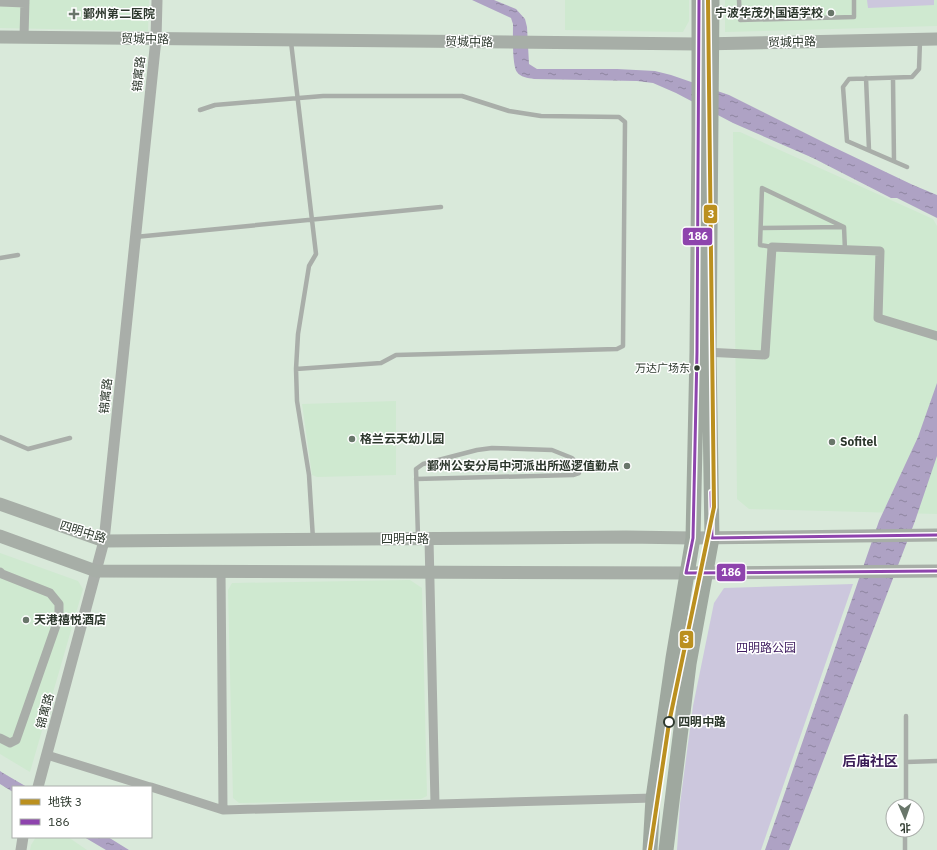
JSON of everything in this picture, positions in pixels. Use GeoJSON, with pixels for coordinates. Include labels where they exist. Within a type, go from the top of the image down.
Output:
{"type":"FeatureCollection","features":[{"type":"Feature","properties":{"kind":"main road"},"geometry":{"type":"LineString","coordinates":[[699,0],[706,44]]}},
{"type":"Feature","properties":{"kind":"main road"},"geometry":{"type":"LineString","coordinates":[[650,850],[653,798],[686,573],[693,538],[703,352],[706,44],[712,0]]}},
{"type":"Feature","properties":{"kind":"main road","name":"贸城中路"},"geometry":{"type":"LineString","coordinates":[[0,37],[706,44],[937,39]]}},
{"type":"Feature","properties":{"kind":"main road"},"geometry":{"type":"LineString","coordinates":[[666,850],[689,664],[712,538],[703,352]]}},
{"type":"Feature","properties":{"kind":"main road","name":"四明中路"},"geometry":{"type":"LineString","coordinates":[[0,504],[104,541],[626,537],[712,538],[937,534]]}},
{"type":"Feature","properties":{"kind":"main road"},"geometry":{"type":"LineString","coordinates":[[0,536],[96,571],[686,573],[937,571]]}},
{"type":"Feature","properties":{"kind":"street","name":"锦寓路"},"geometry":{"type":"LineString","coordinates":[[39,783],[104,541],[156,39],[157,0]]}},
{"type":"Feature","properties":{"kind":"street"},"geometry":{"type":"LineString","coordinates":[[0,2],[25,1],[24,37]]}},
{"type":"Feature","properties":{"kind":"street"},"geometry":{"type":"LineString","coordinates":[[703,352],[765,355],[772,247],[880,251],[878,318],[937,336]]}},
{"type":"Feature","properties":{"kind":"street"},"geometry":{"type":"LineString","coordinates":[[424,539],[430,572],[435,804]]}},
{"type":"Feature","properties":{"kind":"street"},"geometry":{"type":"LineString","coordinates":[[221,571],[223,810]]}},
{"type":"Feature","properties":{"kind":"street"},"geometry":{"type":"LineString","coordinates":[[0,572],[50,594],[59,604],[59,617],[16,740],[10,744],[0,738]]}},
{"type":"Feature","properties":{"kind":"street"},"geometry":{"type":"LineString","coordinates":[[47,755],[147,786]]}},
{"type":"Feature","properties":{"kind":"street"},"geometry":{"type":"LineString","coordinates":[[152,788],[223,810],[653,798]]}},
{"type":"Feature","properties":{"kind":"lane"},"geometry":{"type":"LineString","coordinates":[[739,0],[740,20],[854,18],[854,0]]}},
{"type":"Feature","properties":{"kind":"lane"},"geometry":{"type":"LineString","coordinates":[[290,40],[316,254],[309,266],[298,334],[296,369],[297,401],[309,475],[313,540]]}},
{"type":"Feature","properties":{"kind":"lane"},"geometry":{"type":"LineString","coordinates":[[907,167],[847,141],[843,87],[849,79],[893,79],[912,77],[919,69],[920,40]]}},
{"type":"Feature","properties":{"kind":"lane"},"geometry":{"type":"LineString","coordinates":[[866,78],[869,150]]}},
{"type":"Feature","properties":{"kind":"lane"},"geometry":{"type":"LineString","coordinates":[[893,79],[894,161]]}},
{"type":"Feature","properties":{"kind":"lane"},"geometry":{"type":"LineString","coordinates":[[200,110],[215,106],[323,96],[462,96],[509,111],[541,116],[620,117],[625,122],[623,346],[617,349],[396,355],[381,364],[296,369]]}},
{"type":"Feature","properties":{"kind":"lane"},"geometry":{"type":"LineString","coordinates":[[772,247],[760,245],[762,188],[844,226]]}},
{"type":"Feature","properties":{"kind":"lane"},"geometry":{"type":"LineString","coordinates":[[136,237],[441,208]]}},
{"type":"Feature","properties":{"kind":"lane"},"geometry":{"type":"LineString","coordinates":[[761,228],[844,226]]}},
{"type":"Feature","properties":{"kind":"lane"},"geometry":{"type":"LineString","coordinates":[[844,226],[845,250]]}},
{"type":"Feature","properties":{"kind":"lane"},"geometry":{"type":"LineString","coordinates":[[0,258],[18,255]]}},
{"type":"Feature","properties":{"kind":"lane"},"geometry":{"type":"LineString","coordinates":[[0,437],[28,449],[70,438]]}},
{"type":"Feature","properties":{"kind":"lane"},"geometry":{"type":"LineString","coordinates":[[416,478],[573,475],[579,473],[579,465],[572,458],[552,450],[492,448],[477,450],[424,464],[416,469],[416,478],[424,539]]}},
{"type":"Feature","properties":{"kind":"lane"},"geometry":{"type":"LineString","coordinates":[[906,716],[906,798]]}},
{"type":"Feature","properties":{"kind":"lane"},"geometry":{"type":"LineString","coordinates":[[906,762],[937,761]]}},
{"type":"Feature","properties":{"kind":"lane"},"geometry":{"type":"LineString","coordinates":[[905,838],[905,850]]}},
{"type":"Feature","properties":{"kind":"shaded area","name":"鄞州第二医院"},"geometry":{"type":"Polygon","coordinates":[[[0,0],[149,0],[148,31],[0,28],[0,0]]]}},
{"type":"Feature","properties":{"kind":"shaded area"},"geometry":{"type":"Polygon","coordinates":[[[565,0],[689,0],[689,21],[683,32],[565,30],[565,0]]]}},
{"type":"Feature","properties":{"kind":"shaded area","name":"宁波华茂外国语学校"},"geometry":{"type":"Polygon","coordinates":[[[725,0],[937,0],[937,26],[725,32],[725,0]]]}},
{"type":"Feature","properties":{"kind":"shaded area"},"geometry":{"type":"Polygon","coordinates":[[[733,132],[740,132],[933,219],[937,226],[937,514],[749,509],[737,499],[733,132]]]}},
{"type":"Feature","properties":{"kind":"shaded area","name":"格兰云天幼儿园"},"geometry":{"type":"Polygon","coordinates":[[[396,401],[396,475],[317,477],[312,475],[302,404],[396,401]]]}},
{"type":"Feature","properties":{"kind":"shaded area"},"geometry":{"type":"Polygon","coordinates":[[[0,553],[78,581],[83,589],[30,772],[0,754],[0,553]]]}},
{"type":"Feature","properties":{"kind":"shaded area"},"geometry":{"type":"Polygon","coordinates":[[[410,580],[422,588],[427,796],[421,799],[239,803],[233,798],[228,590],[232,583],[410,580]]]}},
{"type":"Feature","properties":{"kind":"shaded area"},"geometry":{"type":"Polygon","coordinates":[[[35,838],[69,838],[87,850],[30,850],[35,838]]]}},
{"type":"Feature","properties":{"kind":"green space"},"geometry":{"type":"Polygon","coordinates":[[[867,0],[934,0],[934,5],[868,8],[867,0]]]}},
{"type":"Feature","properties":{"kind":"green space","name":"四明路公园"},"geometry":{"type":"Polygon","coordinates":[[[853,584],[761,850],[677,850],[680,804],[693,706],[714,603],[724,588],[853,584]]]}},
{"type":"Feature","properties":{"kind":"water"},"geometry":{"type":"Polygon","coordinates":[[[472,0],[494,0],[516,9],[525,19],[527,27],[529,64],[537,69],[617,69],[655,71],[729,95],[827,144],[937,195],[937,218],[897,198],[891,198],[813,158],[733,123],[676,93],[653,83],[637,81],[534,79],[522,76],[518,74],[514,63],[513,24],[511,18],[472,0]]]}},
{"type":"Feature","properties":{"kind":"water"},"geometry":{"type":"Polygon","coordinates":[[[937,383],[937,456],[915,521],[789,850],[765,850],[879,521],[918,437],[937,383]]]}},
{"type":"Feature","properties":{"kind":"water"},"geometry":{"type":"Polygon","coordinates":[[[0,771],[25,786],[12,786],[12,791],[0,784],[0,771]]]}},
{"type":"Feature","properties":{"kind":"water"},"geometry":{"type":"Polygon","coordinates":[[[86,838],[110,838],[129,850],[106,850],[86,838]]]}},
{"type":"Feature","properties":{"kind":"metro line","name":"3"},"geometry":{"type":"LineString","coordinates":[[650,850],[669,723],[714,507],[708,0]]}},
{"type":"Feature","properties":{"kind":"transit line","name":"186"},"geometry":{"type":"LineString","coordinates":[[699,0],[697,352],[693,538],[686,573],[937,571]]}},
{"type":"Feature","properties":{"kind":"transit line","name":"186"},"geometry":{"type":"LineString","coordinates":[[711,492],[712,538],[937,535]]}},
{"type":"Feature","properties":{"kind":"place","name":"宁波华茂外国语学校"},"geometry":{"type":"Point","coordinates":[831,13]}},
{"type":"Feature","properties":{"kind":"place","name":"鄞州第二医院"},"geometry":{"type":"Point","coordinates":[74,14]}},
{"type":"Feature","properties":{"kind":"place","name":"万达广场东"},"geometry":{"type":"Point","coordinates":[697,368]}},
{"type":"Feature","properties":{"kind":"place","name":"格兰云天幼儿园"},"geometry":{"type":"Point","coordinates":[352,439]}},
{"type":"Feature","properties":{"kind":"place","name":"Sofitel"},"geometry":{"type":"Point","coordinates":[832,442]}},
{"type":"Feature","properties":{"kind":"place","name":"鄞州公安分局中河派出所巡逻值勤点"},"geometry":{"type":"Point","coordinates":[627,466]}},
{"type":"Feature","properties":{"kind":"place","name":"天港禧悦酒店"},"geometry":{"type":"Point","coordinates":[26,620]}},
{"type":"Feature","properties":{"kind":"place","name":"四明中路"},"geometry":{"type":"Point","coordinates":[669,722]}},
{"type":"Feature","properties":{"kind":"district","name":"后庙社区"},"geometry":{"type":"Point","coordinates":[870,761]}}]}
